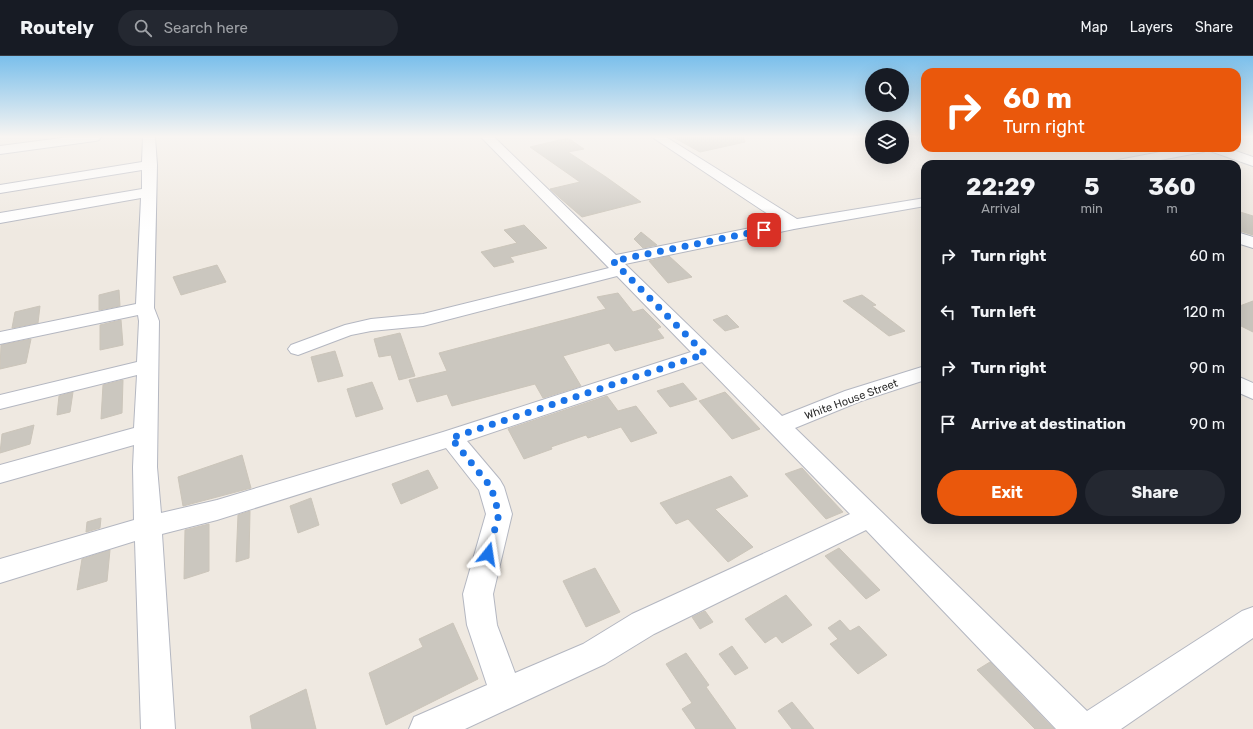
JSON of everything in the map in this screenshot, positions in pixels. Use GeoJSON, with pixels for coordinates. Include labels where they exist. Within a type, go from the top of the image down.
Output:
{"type":"FeatureCollection","features":[{"type":"Feature","properties":{"kind":"street"},"geometry":{"type":"LineString","coordinates":[[0,189],[129,168]]}},
{"type":"Feature","properties":{"kind":"street"},"geometry":{"type":"LineString","coordinates":[[150,168],[146,308],[149,321],[144,467],[158,729]]}},
{"type":"Feature","properties":{"kind":"street"},"geometry":{"type":"LineString","coordinates":[[519,168],[1080,729]]}},
{"type":"Feature","properties":{"kind":"street"},"geometry":{"type":"LineString","coordinates":[[707,168],[794,224]]}},
{"type":"Feature","properties":{"kind":"street"},"geometry":{"type":"LineString","coordinates":[[0,218],[149,192]]}},
{"type":"Feature","properties":{"kind":"street"},"geometry":{"type":"LineString","coordinates":[[298,349],[345,331],[371,325],[423,320],[618,266],[794,224],[918,203]]}},
{"type":"Feature","properties":{"kind":"street"},"geometry":{"type":"LineString","coordinates":[[1241,238],[1253,243]]}},
{"type":"Feature","properties":{"kind":"street"},"geometry":{"type":"LineString","coordinates":[[0,338],[146,308]]}},
{"type":"Feature","properties":{"kind":"street"},"geometry":{"type":"LineString","coordinates":[[0,571],[148,526],[217,510],[451,438],[705,354]]}},
{"type":"Feature","properties":{"kind":"street"},"geometry":{"type":"LineString","coordinates":[[0,402],[148,366]]}},
{"type":"Feature","properties":{"kind":"street","name":"White House Street"},"geometry":{"type":"LineString","coordinates":[[778,426],[853,396],[921,374]]}},
{"type":"Feature","properties":{"kind":"street"},"geometry":{"type":"LineString","coordinates":[[1241,384],[1253,392]]}},
{"type":"Feature","properties":{"kind":"street"},"geometry":{"type":"LineString","coordinates":[[0,474],[146,433]]}},
{"type":"Feature","properties":{"kind":"street"},"geometry":{"type":"LineString","coordinates":[[451,438],[491,487],[499,514],[478,594],[482,625],[506,693]]}},
{"type":"Feature","properties":{"kind":"street"},"geometry":{"type":"LineString","coordinates":[[426,729],[594,654],[643,624],[869,517]]}},
{"type":"Feature","properties":{"kind":"street"},"geometry":{"type":"LineString","coordinates":[[1091,729],[1253,621]]}},
{"type":"Feature","properties":{"kind":"building"},"geometry":{"type":"Polygon","coordinates":[[[561,168],[593,168],[641,202],[582,217],[550,189],[580,182],[561,168]]]}},
{"type":"Feature","properties":{"kind":"building"},"geometry":{"type":"Polygon","coordinates":[[[1241,212],[1253,216],[1253,235],[1241,231],[1241,212]]]}},
{"type":"Feature","properties":{"kind":"building"},"geometry":{"type":"Polygon","coordinates":[[[524,225],[547,248],[510,257],[514,262],[494,267],[481,252],[517,243],[504,230],[524,225]]]}},
{"type":"Feature","properties":{"kind":"building"},"geometry":{"type":"Polygon","coordinates":[[[641,232],[657,245],[643,248],[634,239],[641,232]]]}},
{"type":"Feature","properties":{"kind":"building"},"geometry":{"type":"Polygon","coordinates":[[[669,256],[692,277],[668,283],[649,261],[669,256]]]}},
{"type":"Feature","properties":{"kind":"building"},"geometry":{"type":"Polygon","coordinates":[[[217,265],[226,282],[181,295],[173,277],[217,265]]]}},
{"type":"Feature","properties":{"kind":"building"},"geometry":{"type":"Polygon","coordinates":[[[119,290],[120,306],[99,310],[99,295],[119,290]]]}},
{"type":"Feature","properties":{"kind":"building"},"geometry":{"type":"Polygon","coordinates":[[[618,293],[633,312],[643,309],[661,327],[657,329],[664,338],[615,351],[609,343],[563,356],[581,386],[543,398],[535,384],[452,406],[447,394],[417,402],[409,380],[447,371],[439,353],[606,309],[597,297],[618,293]]]}},
{"type":"Feature","properties":{"kind":"building"},"geometry":{"type":"Polygon","coordinates":[[[862,295],[876,305],[872,306],[905,331],[889,336],[843,301],[862,295]]]}},
{"type":"Feature","properties":{"kind":"building"},"geometry":{"type":"Polygon","coordinates":[[[1253,301],[1253,332],[1241,326],[1241,306],[1253,301]]]}},
{"type":"Feature","properties":{"kind":"building"},"geometry":{"type":"Polygon","coordinates":[[[40,306],[38,323],[12,328],[15,312],[40,306]]]}},
{"type":"Feature","properties":{"kind":"building"},"geometry":{"type":"Polygon","coordinates":[[[727,315],[739,327],[725,331],[713,320],[727,315]]]}},
{"type":"Feature","properties":{"kind":"building"},"geometry":{"type":"Polygon","coordinates":[[[121,320],[123,345],[100,350],[100,325],[121,320]]]}},
{"type":"Feature","properties":{"kind":"building"},"geometry":{"type":"Polygon","coordinates":[[[400,333],[415,376],[399,380],[391,355],[379,357],[374,339],[400,333]]]}},
{"type":"Feature","properties":{"kind":"building"},"geometry":{"type":"Polygon","coordinates":[[[31,339],[26,363],[0,369],[1,345],[31,339]]]}},
{"type":"Feature","properties":{"kind":"building"},"geometry":{"type":"Polygon","coordinates":[[[335,351],[343,376],[318,382],[311,357],[335,351]]]}},
{"type":"Feature","properties":{"kind":"building"},"geometry":{"type":"Polygon","coordinates":[[[123,380],[122,413],[101,419],[103,385],[123,380]]]}},
{"type":"Feature","properties":{"kind":"building"},"geometry":{"type":"Polygon","coordinates":[[[372,382],[383,409],[356,417],[347,389],[372,382]]]}},
{"type":"Feature","properties":{"kind":"building"},"geometry":{"type":"Polygon","coordinates":[[[683,383],[697,399],[670,407],[657,391],[683,383]]]}},
{"type":"Feature","properties":{"kind":"building"},"geometry":{"type":"Polygon","coordinates":[[[73,392],[70,412],[57,415],[59,396],[73,392]]]}},
{"type":"Feature","properties":{"kind":"building"},"geometry":{"type":"Polygon","coordinates":[[[725,392],[760,429],[732,439],[699,401],[725,392]]]}},
{"type":"Feature","properties":{"kind":"building"},"geometry":{"type":"Polygon","coordinates":[[[607,396],[618,411],[636,406],[657,433],[631,442],[621,427],[588,438],[586,435],[551,447],[552,449],[524,459],[508,429],[607,396]]]}},
{"type":"Feature","properties":{"kind":"building"},"geometry":{"type":"Polygon","coordinates":[[[34,425],[30,444],[0,453],[2,434],[34,425]]]}},
{"type":"Feature","properties":{"kind":"building"},"geometry":{"type":"Polygon","coordinates":[[[242,455],[251,488],[183,506],[178,477],[242,455]]]}},
{"type":"Feature","properties":{"kind":"building"},"geometry":{"type":"Polygon","coordinates":[[[802,468],[843,512],[826,519],[785,474],[802,468]]]}},
{"type":"Feature","properties":{"kind":"building"},"geometry":{"type":"Polygon","coordinates":[[[428,470],[438,488],[401,504],[392,484],[428,470]]]}},
{"type":"Feature","properties":{"kind":"building"},"geometry":{"type":"Polygon","coordinates":[[[731,476],[748,496],[715,509],[753,547],[728,562],[688,519],[676,524],[660,503],[731,476]]]}},
{"type":"Feature","properties":{"kind":"building"},"geometry":{"type":"Polygon","coordinates":[[[311,498],[319,525],[298,533],[290,506],[311,498]]]}},
{"type":"Feature","properties":{"kind":"building"},"geometry":{"type":"Polygon","coordinates":[[[250,511],[249,558],[236,562],[238,515],[250,511]]]}},
{"type":"Feature","properties":{"kind":"building"},"geometry":{"type":"Polygon","coordinates":[[[101,518],[100,528],[86,532],[87,522],[101,518]]]}},
{"type":"Feature","properties":{"kind":"building"},"geometry":{"type":"Polygon","coordinates":[[[209,524],[209,571],[184,579],[185,530],[209,524]]]}},
{"type":"Feature","properties":{"kind":"building"},"geometry":{"type":"Polygon","coordinates":[[[839,548],[880,590],[866,599],[825,556],[839,548]]]}},
{"type":"Feature","properties":{"kind":"building"},"geometry":{"type":"Polygon","coordinates":[[[110,550],[107,581],[77,590],[82,559],[110,550]]]}},
{"type":"Feature","properties":{"kind":"building"},"geometry":{"type":"Polygon","coordinates":[[[595,568],[620,612],[586,627],[563,581],[595,568]]]}},
{"type":"Feature","properties":{"kind":"building"},"geometry":{"type":"Polygon","coordinates":[[[786,595],[812,625],[782,643],[776,636],[765,643],[745,619],[786,595]]]}},
{"type":"Feature","properties":{"kind":"building"},"geometry":{"type":"Polygon","coordinates":[[[705,611],[713,622],[700,629],[692,617],[705,611]]]}},
{"type":"Feature","properties":{"kind":"building"},"geometry":{"type":"Polygon","coordinates":[[[840,620],[850,631],[859,626],[887,655],[858,674],[830,644],[838,639],[828,628],[840,620]]]}},
{"type":"Feature","properties":{"kind":"building"},"geometry":{"type":"Polygon","coordinates":[[[453,623],[478,679],[386,725],[369,673],[423,647],[419,639],[453,623]]]}},
{"type":"Feature","properties":{"kind":"building"},"geometry":{"type":"Polygon","coordinates":[[[732,646],[748,668],[735,675],[719,654],[732,646]]]}},
{"type":"Feature","properties":{"kind":"building"},"geometry":{"type":"Polygon","coordinates":[[[686,653],[709,685],[706,687],[736,729],[696,729],[682,709],[692,703],[666,664],[686,653]]]}},
{"type":"Feature","properties":{"kind":"building"},"geometry":{"type":"Polygon","coordinates":[[[990,662],[1054,729],[1035,729],[977,670],[990,662]]]}},
{"type":"Feature","properties":{"kind":"building"},"geometry":{"type":"Polygon","coordinates":[[[306,689],[316,729],[252,729],[250,716],[306,689]]]}},
{"type":"Feature","properties":{"kind":"building"},"geometry":{"type":"Polygon","coordinates":[[[792,702],[814,729],[792,729],[778,711],[792,702]]]}},
{"type":"Feature","properties":{"kind":"route"},"geometry":{"type":"LineString","coordinates":[[488,554],[499,514],[491,487],[451,438],[705,354],[613,261],[764,230]]}}]}
